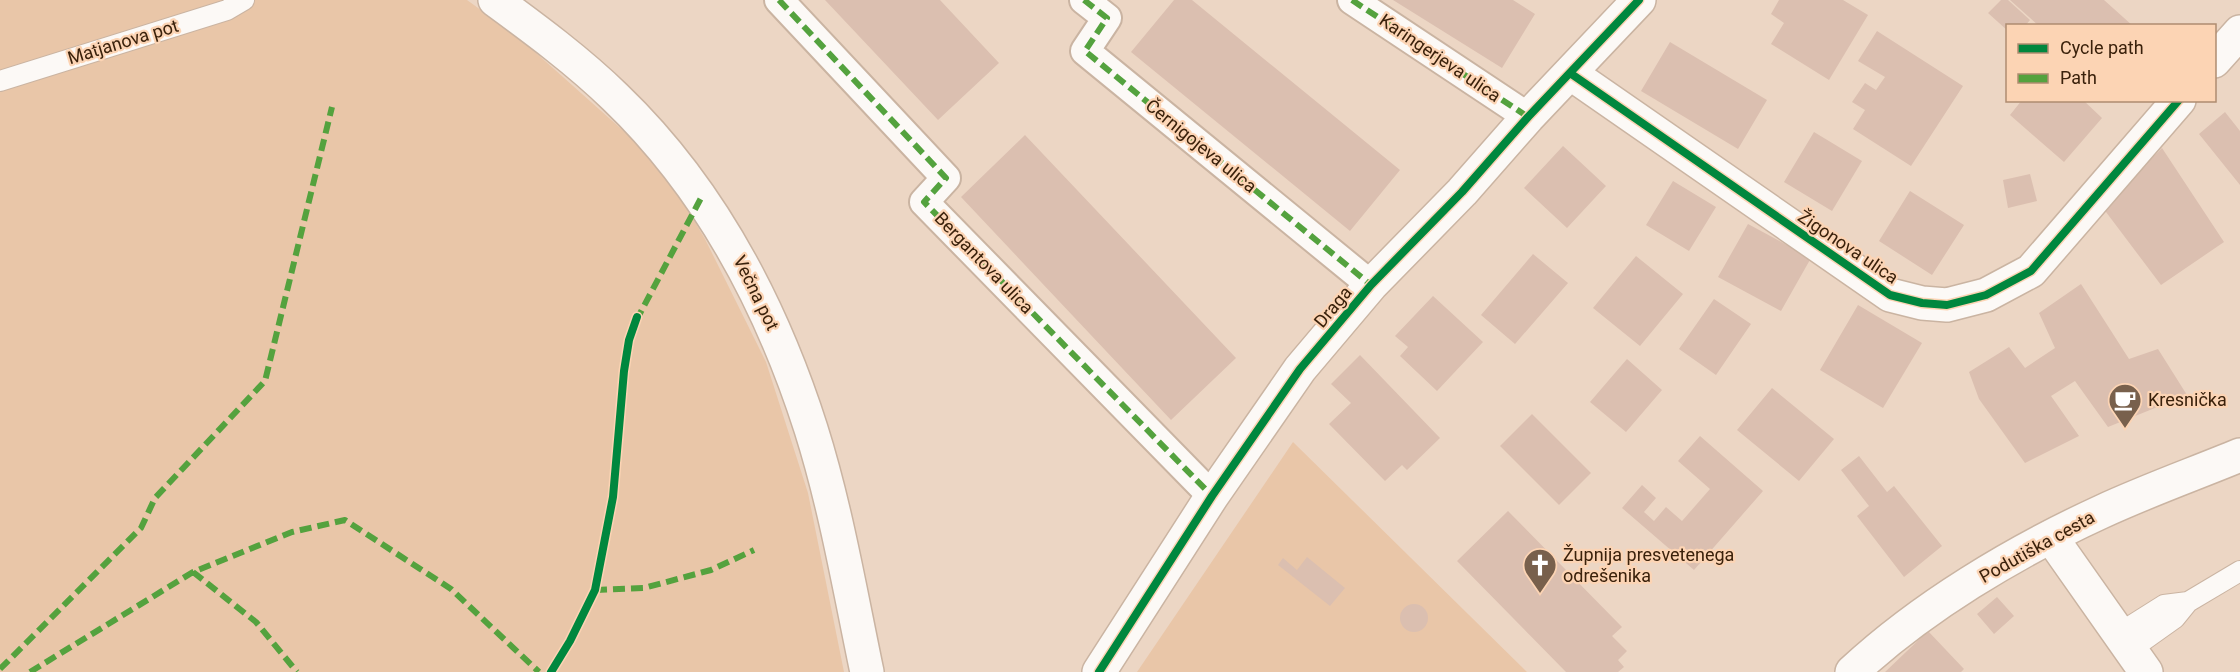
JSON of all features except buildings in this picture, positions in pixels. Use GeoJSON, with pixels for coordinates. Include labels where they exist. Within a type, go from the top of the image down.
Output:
{"type":"FeatureCollection","features":[{"type":"Feature","properties":{"kind":"street","name":"Večna pot"},"geometry":{"type":"LineString","coordinates":[[495,0],[565,53],[616,98],[663,149],[701,198],[741,260],[765,308],[811,430],[831,505],[867,672]]}},
{"type":"Feature","properties":{"kind":"street","name":"Bergantova ulica"},"geometry":{"type":"LineString","coordinates":[[779,0],[946,178],[924,202],[1212,496]]}},
{"type":"Feature","properties":{"kind":"street","name":"Černigojeva ulica"},"geometry":{"type":"LineString","coordinates":[[1084,0],[1107,18],[1085,51],[1371,285]]}},
{"type":"Feature","properties":{"kind":"street","name":"Karingerjeva ulica"},"geometry":{"type":"LineString","coordinates":[[1352,0],[1528,117]]}},
{"type":"Feature","properties":{"kind":"street","name":"Draga"},"geometry":{"type":"LineString","coordinates":[[1099,672],[1212,496],[1300,369],[1371,285],[1462,192],[1528,117],[1639,0]]}},
{"type":"Feature","properties":{"kind":"street"},"geometry":{"type":"LineString","coordinates":[[2216,59],[2240,33]]}},
{"type":"Feature","properties":{"kind":"street","name":"Žigonova ulica"},"geometry":{"type":"LineString","coordinates":[[1570,73],[1890,295],[1922,303],[1947,305],[1986,295],[2031,270],[2177,102]]}},
{"type":"Feature","properties":{"kind":"street","name":"Podutiška cesta"},"geometry":{"type":"LineString","coordinates":[[1852,672],[1878,648],[2001,563],[2102,512],[2240,455]]}},
{"type":"Feature","properties":{"kind":"street"},"geometry":{"type":"LineString","coordinates":[[2051,537],[2131,652]]}},
{"type":"Feature","properties":{"kind":"lane","name":"Matjanova pot"},"geometry":{"type":"LineString","coordinates":[[0,81],[228,10],[244,0]]}},
{"type":"Feature","properties":{"kind":"lane"},"geometry":{"type":"LineString","coordinates":[[2131,652],[2175,618],[2188,602],[2240,571]]}},
{"type":"Feature","properties":{"kind":"shaded area"},"geometry":{"type":"Polygon","coordinates":[[[0,0],[467,0],[517,36],[637,143],[679,195],[705,239],[766,362],[808,493],[844,672],[0,672],[0,0]]]}},
{"type":"Feature","properties":{"kind":"shaded area"},"geometry":{"type":"Polygon","coordinates":[[[1293,442],[1527,672],[1137,672],[1293,442]]]}},
{"type":"Feature","properties":{"kind":"marked path"},"geometry":{"type":"LineString","coordinates":[[779,0],[946,178],[924,202],[1212,496]]}},
{"type":"Feature","properties":{"kind":"marked path"},"geometry":{"type":"LineString","coordinates":[[1084,0],[1107,18],[1085,51],[1371,285]]}},
{"type":"Feature","properties":{"kind":"marked path"},"geometry":{"type":"LineString","coordinates":[[1352,0],[1528,117]]}},
{"type":"Feature","properties":{"kind":"marked path"},"geometry":{"type":"LineString","coordinates":[[0,669],[141,528],[155,498],[265,381],[332,107]]}},
{"type":"Feature","properties":{"kind":"marked path"},"geometry":{"type":"LineString","coordinates":[[636,321],[701,198]]}},
{"type":"Feature","properties":{"kind":"marked path"},"geometry":{"type":"LineString","coordinates":[[30,672],[193,572],[292,532],[345,520],[451,589],[539,672]]}},
{"type":"Feature","properties":{"kind":"marked path"},"geometry":{"type":"LineString","coordinates":[[595,590],[644,588],[711,570],[754,550]]}},
{"type":"Feature","properties":{"kind":"marked path"},"geometry":{"type":"LineString","coordinates":[[193,572],[256,622],[297,672]]}},
{"type":"Feature","properties":{"kind":"cycle path"},"geometry":{"type":"LineString","coordinates":[[1099,672],[1212,496],[1300,369],[1371,285],[1462,192],[1528,117],[1639,0]]}},
{"type":"Feature","properties":{"kind":"cycle path"},"geometry":{"type":"LineString","coordinates":[[1570,73],[1890,295],[1922,303],[1947,305],[1986,295],[2031,271],[2177,102]]}},
{"type":"Feature","properties":{"kind":"cycle path"},"geometry":{"type":"LineString","coordinates":[[551,672],[570,641],[595,590],[613,497],[624,371],[629,340],[637,317]]}},
{"type":"Feature","properties":{"kind":"place","name":"Kresnička"},"geometry":{"type":"Point","coordinates":[2125,429]}},
{"type":"Feature","properties":{"kind":"place","name":"Župnija presvetenega odrešenika"},"geometry":{"type":"Point","coordinates":[1540,594]}}]}
